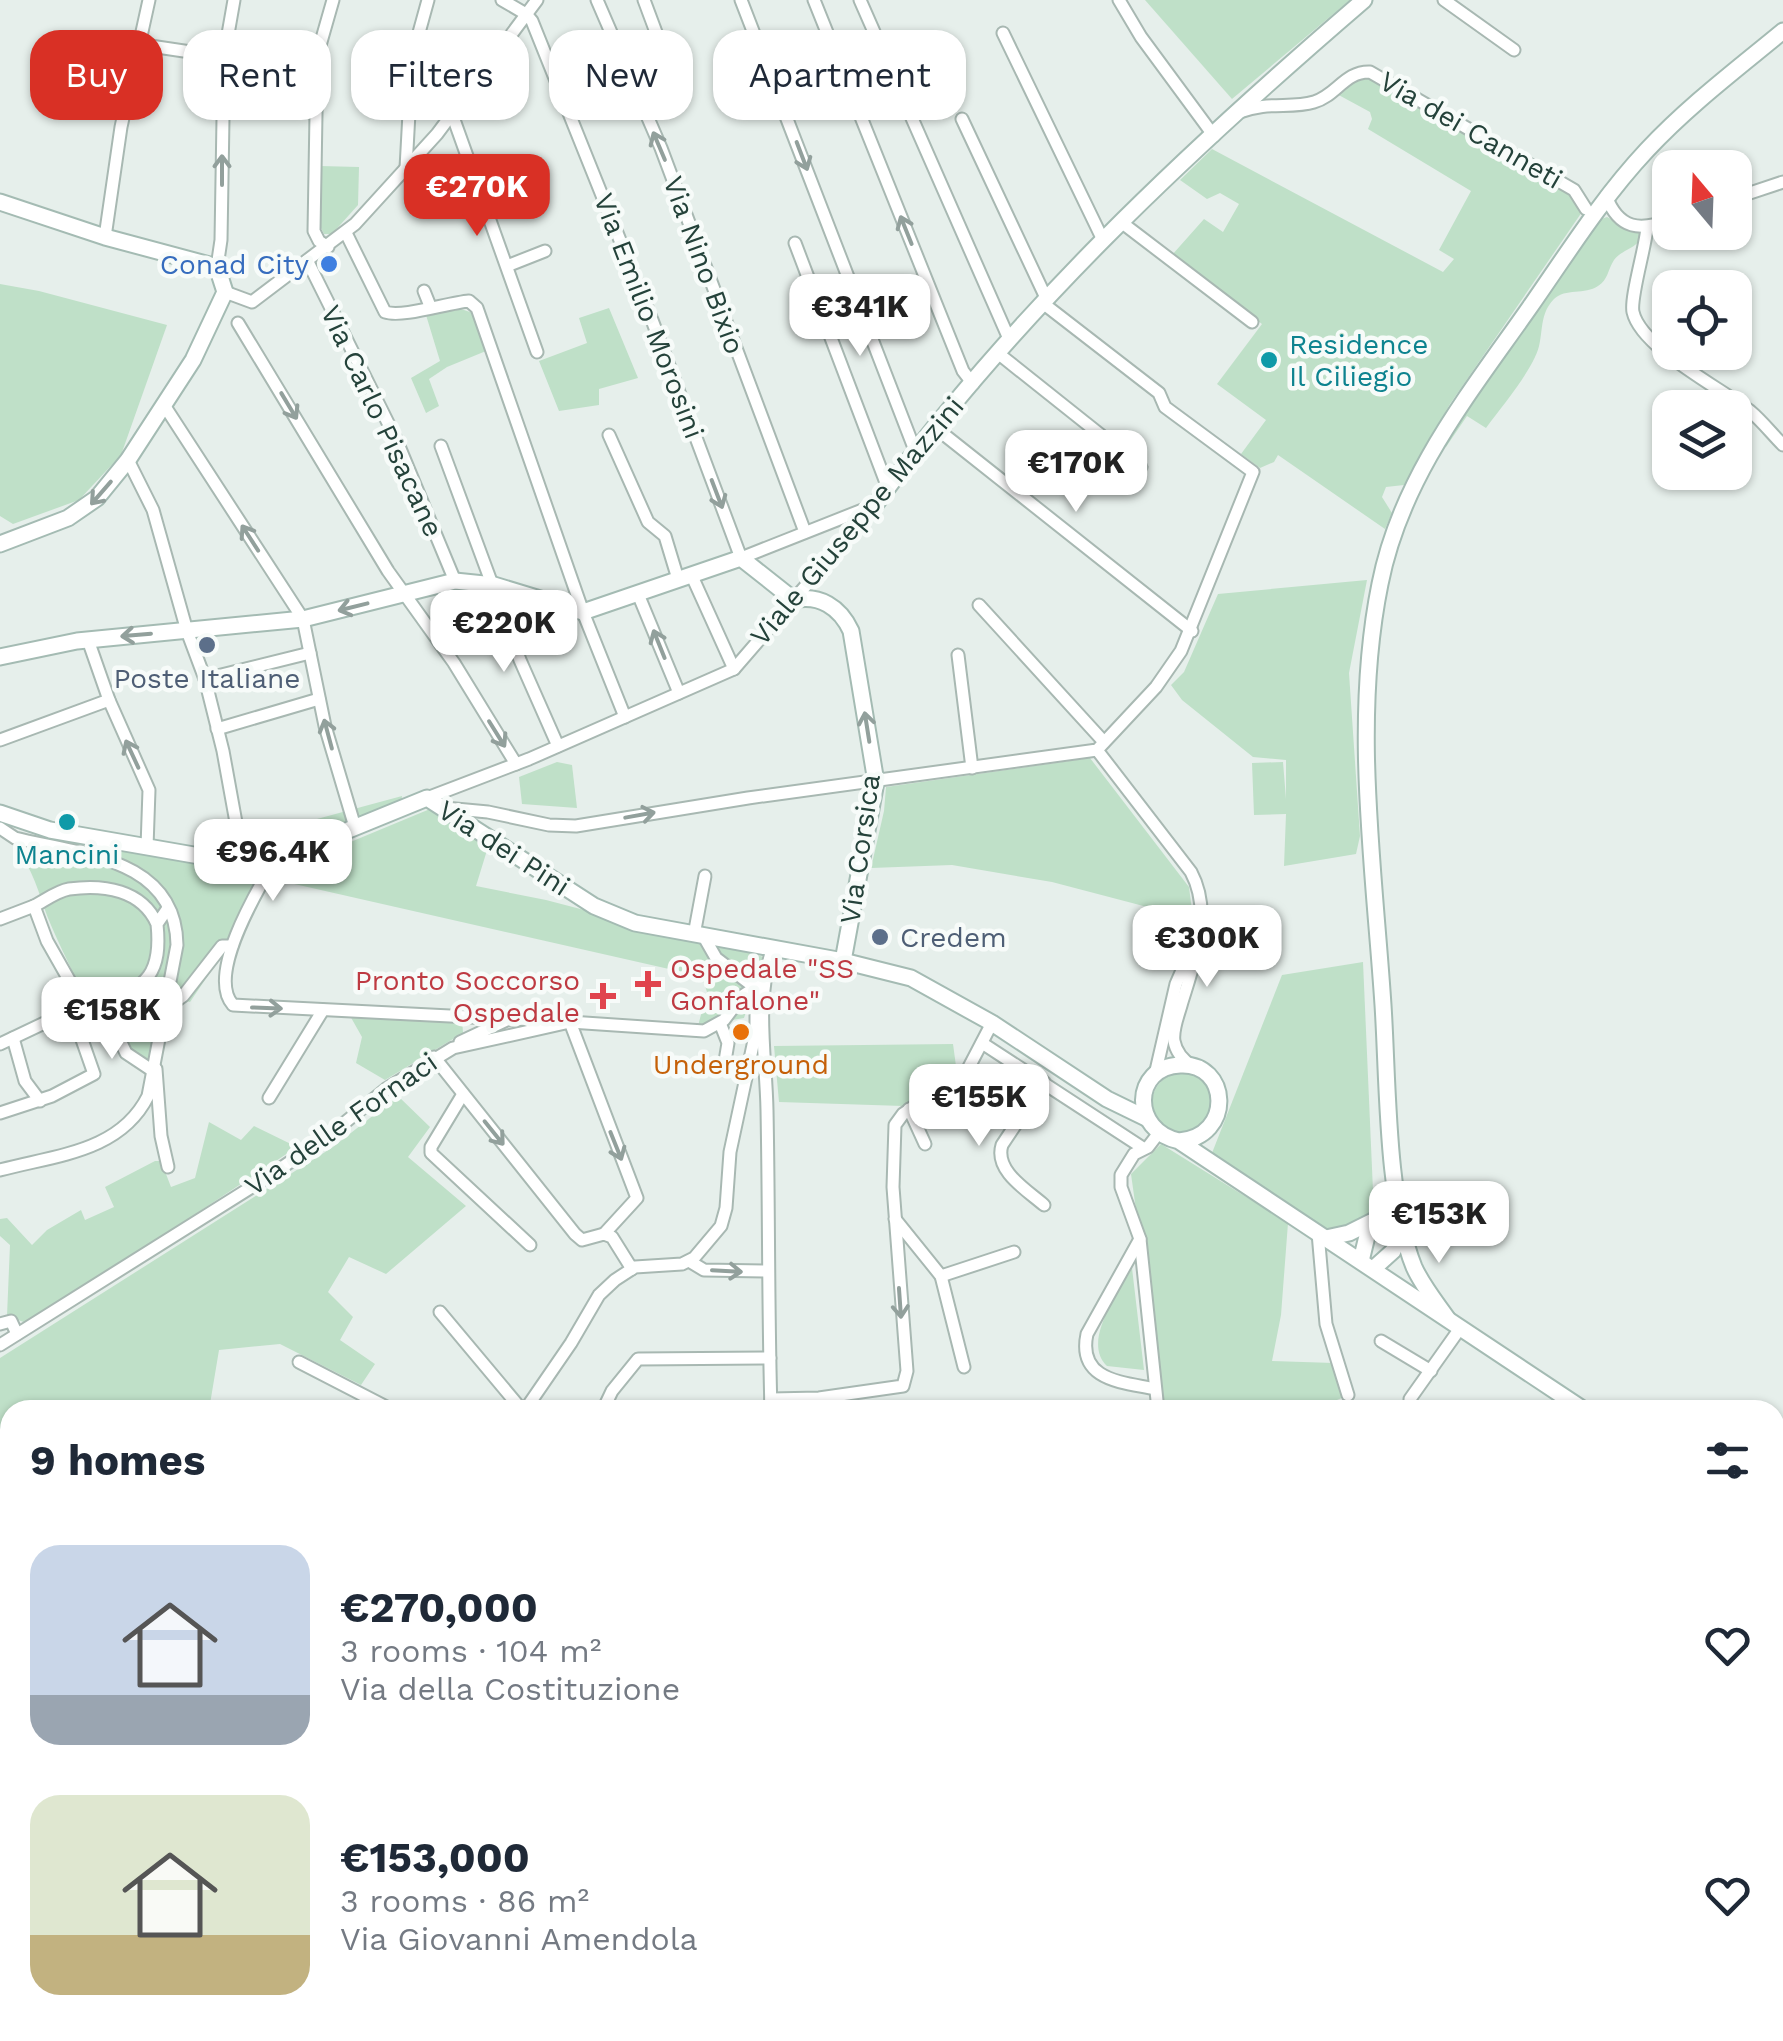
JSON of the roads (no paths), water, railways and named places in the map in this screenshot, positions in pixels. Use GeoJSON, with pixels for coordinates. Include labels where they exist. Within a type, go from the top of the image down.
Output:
{"type":"FeatureCollection","features":[{"type":"Feature","properties":{"kind":"main road","name":"Viale Giuseppe Mazzini"},"geometry":{"type":"LineString","coordinates":[[876,505],[973,384],[1102,240],[1364,0]]}},
{"type":"Feature","properties":{"kind":"main road"},"geometry":{"type":"LineString","coordinates":[[1447,1318],[1417,1272],[1395,1187],[1368,769],[1370,657],[1382,573],[1403,507],[1435,445],[1606,196],[1676,120],[1783,31]]}},
{"type":"Feature","properties":{"kind":"main road"},"geometry":{"type":"LineString","coordinates":[[0,202],[105,237],[217,267],[225,292],[193,360],[128,460],[83,510],[48,528],[0,544]]}},
{"type":"Feature","properties":{"kind":"main road"},"geometry":{"type":"LineString","coordinates":[[0,657],[38,646],[303,620],[454,581],[494,585],[583,612],[741,558],[794,600]]}},
{"type":"Feature","properties":{"kind":"main road","name":"Via Corsica"},"geometry":{"type":"LineString","coordinates":[[794,600],[809,597],[824,602],[850,627],[876,782],[843,961]]}},
{"type":"Feature","properties":{"kind":"main road"},"geometry":{"type":"LineString","coordinates":[[0,812],[36,826],[147,847],[243,861],[275,860],[427,798]]}},
{"type":"Feature","properties":{"kind":"main road","name":"Via dei Pini"},"geometry":{"type":"LineString","coordinates":[[427,798],[582,898],[624,920],[843,961],[915,979],[1072,1077]]}},
{"type":"Feature","properties":{"kind":"main road"},"geometry":{"type":"LineString","coordinates":[[1072,1077],[1116,1095],[1131,1092],[1180,1064],[1202,1070],[1216,1086],[1220,1106],[1206,1144],[1216,1168]]}},
{"type":"Feature","properties":{"kind":"main road"},"geometry":{"type":"LineString","coordinates":[[1072,1077],[1107,1100],[1146,1118],[1158,1134],[1179,1141],[1569,1400]]}},
{"type":"Feature","properties":{"kind":"main road"},"geometry":{"type":"LineString","coordinates":[[1146,1118],[1144,1095],[1152,1079]]}},
{"type":"Feature","properties":{"kind":"main road"},"geometry":{"type":"LineString","coordinates":[[1179,1141],[1198,1138],[1213,1125]]}},
{"type":"Feature","properties":{"kind":"main road"},"geometry":{"type":"LineString","coordinates":[[1322,1235],[1354,1232],[1374,1219],[1395,1187]]}},
{"type":"Feature","properties":{"kind":"main road"},"geometry":{"type":"LineString","coordinates":[[1367,1265],[1374,1219]]}},
{"type":"Feature","properties":{"kind":"main road"},"geometry":{"type":"LineString","coordinates":[[1367,1265],[1393,1250],[1404,1226]]}},
{"type":"Feature","properties":{"kind":"street"},"geometry":{"type":"LineString","coordinates":[[141,30],[149,0]]}},
{"type":"Feature","properties":{"kind":"street"},"geometry":{"type":"LineString","coordinates":[[229,30],[234,0]]}},
{"type":"Feature","properties":{"kind":"street"},"geometry":{"type":"LineString","coordinates":[[324,30],[333,0]]}},
{"type":"Feature","properties":{"kind":"street"},"geometry":{"type":"LineString","coordinates":[[406,169],[412,58],[428,0]]}},
{"type":"Feature","properties":{"kind":"street"},"geometry":{"type":"LineString","coordinates":[[502,0],[526,14]]}},
{"type":"Feature","properties":{"kind":"street"},"geometry":{"type":"LineString","coordinates":[[514,30],[537,0]]}},
{"type":"Feature","properties":{"kind":"street","name":"Via Nino Bixio"},"geometry":{"type":"LineString","coordinates":[[596,0],[661,148],[805,532]]}},
{"type":"Feature","properties":{"kind":"street"},"geometry":{"type":"LineString","coordinates":[[644,0],[655,30]]}},
{"type":"Feature","properties":{"kind":"street"},"geometry":{"type":"LineString","coordinates":[[742,0],[916,453]]}},
{"type":"Feature","properties":{"kind":"street"},"geometry":{"type":"LineString","coordinates":[[814,0],[963,372],[973,384]]}},
{"type":"Feature","properties":{"kind":"street"},"geometry":{"type":"LineString","coordinates":[[860,0],[1005,348],[1141,466]]}},
{"type":"Feature","properties":{"kind":"street"},"geometry":{"type":"LineString","coordinates":[[1118,0],[1214,136]]}},
{"type":"Feature","properties":{"kind":"street"},"geometry":{"type":"LineString","coordinates":[[1444,0],[1514,50]]}},
{"type":"Feature","properties":{"kind":"street","name":"Via Emilio Morosini"},"geometry":{"type":"LineString","coordinates":[[526,14],[598,182],[741,558]]}},
{"type":"Feature","properties":{"kind":"street"},"geometry":{"type":"LineString","coordinates":[[1003,33],[1102,240]]}},
{"type":"Feature","properties":{"kind":"street","name":"Via dei Canneti"},"geometry":{"type":"LineString","coordinates":[[1236,114],[1264,105],[1314,102],[1356,73],[1370,72],[1574,190],[1586,210]]}},
{"type":"Feature","properties":{"kind":"street"},"geometry":{"type":"LineString","coordinates":[[105,237],[123,120]]}},
{"type":"Feature","properties":{"kind":"street"},"geometry":{"type":"LineString","coordinates":[[217,267],[222,233],[224,120]]}},
{"type":"Feature","properties":{"kind":"street"},"geometry":{"type":"LineString","coordinates":[[316,120],[314,228],[319,240],[328,247]]}},
{"type":"Feature","properties":{"kind":"street"},"geometry":{"type":"LineString","coordinates":[[238,323],[252,302],[346,232],[447,120]]}},
{"type":"Feature","properties":{"kind":"street"},"geometry":{"type":"LineString","coordinates":[[454,120],[537,352]]}},
{"type":"Feature","properties":{"kind":"street"},"geometry":{"type":"LineString","coordinates":[[444,808],[576,826],[972,768],[1101,746],[1156,688],[1192,631],[1253,472],[1166,407],[1159,392],[1045,302],[962,120]]}},
{"type":"Feature","properties":{"kind":"street"},"geometry":{"type":"LineString","coordinates":[[1752,192],[1783,182]]}},
{"type":"Feature","properties":{"kind":"street"},"geometry":{"type":"LineString","coordinates":[[1606,196],[1621,219],[1646,228],[1652,226]]}},
{"type":"Feature","properties":{"kind":"street"},"geometry":{"type":"LineString","coordinates":[[1121,222],[1252,322]]}},
{"type":"Feature","properties":{"kind":"street"},"geometry":{"type":"LineString","coordinates":[[1646,228],[1645,253],[1632,304],[1638,326],[1700,378],[1751,412],[1783,445]]}},
{"type":"Feature","properties":{"kind":"street"},"geometry":{"type":"LineString","coordinates":[[346,232],[384,312],[406,314],[469,301],[476,308],[583,612],[625,717]]}},
{"type":"Feature","properties":{"kind":"street"},"geometry":{"type":"LineString","coordinates":[[795,243],[888,488]]}},
{"type":"Feature","properties":{"kind":"street"},"geometry":{"type":"LineString","coordinates":[[508,266],[545,252]]}},
{"type":"Feature","properties":{"kind":"street","name":"Via Carlo Pisacane"},"geometry":{"type":"LineString","coordinates":[[308,262],[396,439],[454,581]]}},
{"type":"Feature","properties":{"kind":"street"},"geometry":{"type":"LineString","coordinates":[[424,291],[430,306]]}},
{"type":"Feature","properties":{"kind":"street"},"geometry":{"type":"LineString","coordinates":[[225,292],[252,302]]}},
{"type":"Feature","properties":{"kind":"street"},"geometry":{"type":"LineString","coordinates":[[216,311],[227,323],[238,323]]}},
{"type":"Feature","properties":{"kind":"street"},"geometry":{"type":"LineString","coordinates":[[238,323],[405,594],[454,663],[516,764]]}},
{"type":"Feature","properties":{"kind":"street"},"geometry":{"type":"LineString","coordinates":[[164,405],[303,620],[355,827]]}},
{"type":"Feature","properties":{"kind":"street"},"geometry":{"type":"LineString","coordinates":[[937,429],[1192,631]]}},
{"type":"Feature","properties":{"kind":"street"},"geometry":{"type":"LineString","coordinates":[[609,436],[648,522],[665,536],[734,669]]}},
{"type":"Feature","properties":{"kind":"street"},"geometry":{"type":"LineString","coordinates":[[441,446],[520,660],[558,746]]}},
{"type":"Feature","properties":{"kind":"street"},"geometry":{"type":"LineString","coordinates":[[128,460],[154,510],[187,631],[205,680],[243,861]]}},
{"type":"Feature","properties":{"kind":"street"},"geometry":{"type":"LineString","coordinates":[[741,558],[876,505]]}},
{"type":"Feature","properties":{"kind":"street","name":"Viale Giuseppe Mazzini"},"geometry":{"type":"LineString","coordinates":[[427,798],[516,764],[734,669],[876,505]]}},
{"type":"Feature","properties":{"kind":"street"},"geometry":{"type":"LineString","coordinates":[[638,594],[679,694]]}},
{"type":"Feature","properties":{"kind":"street"},"geometry":{"type":"LineString","coordinates":[[980,605],[1101,746],[1191,872],[1203,904],[1174,1037],[1180,1054],[1193,1066]]}},
{"type":"Feature","properties":{"kind":"street"},"geometry":{"type":"LineString","coordinates":[[88,640],[150,794],[147,847]]}},
{"type":"Feature","properties":{"kind":"street"},"geometry":{"type":"LineString","coordinates":[[205,680],[310,653]]}},
{"type":"Feature","properties":{"kind":"street"},"geometry":{"type":"LineString","coordinates":[[958,655],[972,768]]}},
{"type":"Feature","properties":{"kind":"street"},"geometry":{"type":"LineString","coordinates":[[217,729],[320,699]]}},
{"type":"Feature","properties":{"kind":"street"},"geometry":{"type":"LineString","coordinates":[[0,740],[109,700]]}},
{"type":"Feature","properties":{"kind":"street"},"geometry":{"type":"LineString","coordinates":[[0,828],[15,838],[127,866],[155,884],[175,923],[177,945],[148,1096],[140,1113],[127,1127],[90,1148],[0,1170]]}},
{"type":"Feature","properties":{"kind":"street"},"geometry":{"type":"LineString","coordinates":[[275,860],[232,946],[224,986],[226,998],[233,1005],[570,1022],[637,1198],[604,1234]]}},
{"type":"Feature","properties":{"kind":"street"},"geometry":{"type":"LineString","coordinates":[[705,876],[699,936],[716,958],[758,985]]}},
{"type":"Feature","properties":{"kind":"street"},"geometry":{"type":"LineString","coordinates":[[0,919],[66,889],[125,891],[149,906],[157,924],[160,952],[156,967],[131,990],[102,1005],[81,1001],[47,940],[34,906]]}},
{"type":"Feature","properties":{"kind":"street"},"geometry":{"type":"LineString","coordinates":[[157,924],[168,908]]}},
{"type":"Feature","properties":{"kind":"street"},"geometry":{"type":"LineString","coordinates":[[1152,1079],[1176,984],[1200,925]]}},
{"type":"Feature","properties":{"kind":"street"},"geometry":{"type":"LineString","coordinates":[[165,1010],[182,996],[222,946],[232,946]]}},
{"type":"Feature","properties":{"kind":"street"},"geometry":{"type":"LineString","coordinates":[[771,1400],[767,1106],[758,985],[772,950]]}},
{"type":"Feature","properties":{"kind":"street"},"geometry":{"type":"LineString","coordinates":[[724,1068],[728,1043],[720,1023],[742,996],[758,985]]}},
{"type":"Feature","properties":{"kind":"street"},"geometry":{"type":"LineString","coordinates":[[742,996],[759,1002]]}},
{"type":"Feature","properties":{"kind":"street"},"geometry":{"type":"LineString","coordinates":[[530,1400],[599,1295],[632,1269],[682,1264],[721,1226],[730,1152],[759,1002]]}},
{"type":"Feature","properties":{"kind":"street"},"geometry":{"type":"LineString","coordinates":[[102,1005],[126,1054],[154,1068],[168,1167]]}},
{"type":"Feature","properties":{"kind":"street"},"geometry":{"type":"LineString","coordinates":[[0,1044],[76,1008],[94,1074],[40,1101],[0,1114]]}},
{"type":"Feature","properties":{"kind":"street"},"geometry":{"type":"LineString","coordinates":[[269,1098],[324,1010]]}},
{"type":"Feature","properties":{"kind":"street"},"geometry":{"type":"LineString","coordinates":[[470,1016],[470,1036]]}},
{"type":"Feature","properties":{"kind":"street"},"geometry":{"type":"LineString","coordinates":[[453,1048],[508,1019]]}},
{"type":"Feature","properties":{"kind":"street","name":"Via delle Fornaci"},"geometry":{"type":"LineString","coordinates":[[0,1345],[274,1173],[434,1056],[453,1048],[570,1022],[694,1032],[720,1023]]}},
{"type":"Feature","properties":{"kind":"street"},"geometry":{"type":"LineString","coordinates":[[806,1400],[903,1386],[907,1370],[894,1219],[894,1133],[898,1119],[909,1109],[973,1062],[992,1024]]}},
{"type":"Feature","properties":{"kind":"street"},"geometry":{"type":"LineString","coordinates":[[13,1038],[25,1081],[40,1101]]}},
{"type":"Feature","properties":{"kind":"street"},"geometry":{"type":"LineString","coordinates":[[982,1043],[1144,1148]]}},
{"type":"Feature","properties":{"kind":"street"},"geometry":{"type":"LineString","coordinates":[[434,1056],[574,1234],[582,1240],[604,1234],[612,1236],[632,1269]]}},
{"type":"Feature","properties":{"kind":"street"},"geometry":{"type":"LineString","coordinates":[[1044,1082],[999,1154],[1014,1178],[1044,1205]]}},
{"type":"Feature","properties":{"kind":"street"},"geometry":{"type":"LineString","coordinates":[[462,1094],[431,1147],[431,1154],[530,1245]]}},
{"type":"Feature","properties":{"kind":"street"},"geometry":{"type":"LineString","coordinates":[[909,1109],[926,1144]]}},
{"type":"Feature","properties":{"kind":"street"},"geometry":{"type":"LineString","coordinates":[[1157,1400],[1140,1239],[1121,1175],[1134,1154],[1158,1134]]}},
{"type":"Feature","properties":{"kind":"street"},"geometry":{"type":"LineString","coordinates":[[894,1219],[941,1276],[964,1366]]}},
{"type":"Feature","properties":{"kind":"street"},"geometry":{"type":"LineString","coordinates":[[1322,1235],[1326,1324],[1348,1394]]}},
{"type":"Feature","properties":{"kind":"street"},"geometry":{"type":"LineString","coordinates":[[1140,1239],[1086,1334],[1085,1343],[1092,1366],[1100,1376],[1156,1389]]}},
{"type":"Feature","properties":{"kind":"street"},"geometry":{"type":"LineString","coordinates":[[941,1276],[1014,1252]]}},
{"type":"Feature","properties":{"kind":"street"},"geometry":{"type":"LineString","coordinates":[[689,1260],[704,1270],[767,1272]]}},
{"type":"Feature","properties":{"kind":"street"},"geometry":{"type":"LineString","coordinates":[[440,1312],[515,1400]]}},
{"type":"Feature","properties":{"kind":"street"},"geometry":{"type":"LineString","coordinates":[[0,1324],[12,1321],[17,1334]]}},
{"type":"Feature","properties":{"kind":"street"},"geometry":{"type":"LineString","coordinates":[[1410,1400],[1461,1328]]}},
{"type":"Feature","properties":{"kind":"street"},"geometry":{"type":"LineString","coordinates":[[1382,1341],[1430,1371]]}},
{"type":"Feature","properties":{"kind":"street"},"geometry":{"type":"LineString","coordinates":[[608,1400],[638,1360],[770,1358]]}},
{"type":"Feature","properties":{"kind":"street"},"geometry":{"type":"LineString","coordinates":[[299,1362],[373,1400]]}},
{"type":"Feature","properties":{"kind":"place","name":"Conad City"},"geometry":{"type":"Point","coordinates":[329,264]}},
{"type":"Feature","properties":{"kind":"place","name":"Residence Il Ciliegio"},"geometry":{"type":"Point","coordinates":[1269,360]}},
{"type":"Feature","properties":{"kind":"place","name":"Poste Italiane"},"geometry":{"type":"Point","coordinates":[207,645]}},
{"type":"Feature","properties":{"kind":"place","name":"Mancini"},"geometry":{"type":"Point","coordinates":[67,822]}},
{"type":"Feature","properties":{"kind":"place","name":"Credem"},"geometry":{"type":"Point","coordinates":[880,937]}},
{"type":"Feature","properties":{"kind":"place","name":"Ospedale \"SS Gonfalone\""},"geometry":{"type":"Point","coordinates":[648,984]}},
{"type":"Feature","properties":{"kind":"place","name":"Pronto Soccorso Ospedale"},"geometry":{"type":"Point","coordinates":[603,996]}},
{"type":"Feature","properties":{"kind":"place","name":"Underground"},"geometry":{"type":"Point","coordinates":[741,1032]}}]}
